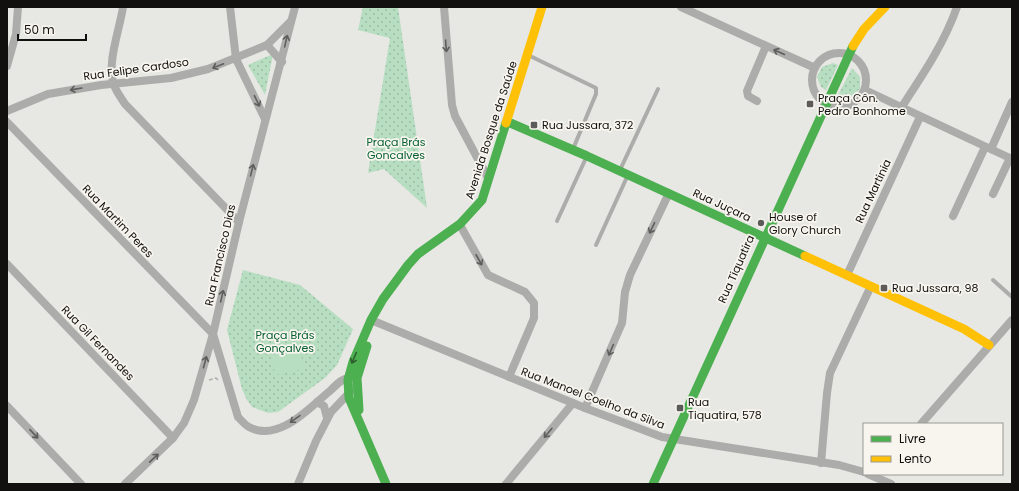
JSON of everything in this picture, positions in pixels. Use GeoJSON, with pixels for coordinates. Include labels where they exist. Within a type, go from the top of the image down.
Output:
{"type":"FeatureCollection","features":[{"type":"Feature","properties":{"kind":"street"},"geometry":{"type":"LineString","coordinates":[[7,66],[16,34],[18,7]]}},
{"type":"Feature","properties":{"kind":"street"},"geometry":{"type":"LineString","coordinates":[[123,7],[115,45],[112,70],[113,84],[130,109],[239,222]]}},
{"type":"Feature","properties":{"kind":"street"},"geometry":{"type":"LineString","coordinates":[[230,7],[236,59],[265,119]]}},
{"type":"Feature","properties":{"kind":"street","name":"Rua Francisco Dias"},"geometry":{"type":"LineString","coordinates":[[125,484],[173,438],[184,423],[197,390],[213,334],[239,222],[265,119],[282,62],[295,7]]}},
{"type":"Feature","properties":{"kind":"street"},"geometry":{"type":"LineString","coordinates":[[444,7],[452,105],[455,116],[488,178]]}},
{"type":"Feature","properties":{"kind":"street","name":"Avenida Bosque da Saúde"},"geometry":{"type":"LineString","coordinates":[[386,484],[365,439],[348,395],[374,319],[404,268],[417,255],[460,226],[475,212],[482,200],[488,178],[508,122],[543,7]]}},
{"type":"Feature","properties":{"kind":"street"},"geometry":{"type":"LineString","coordinates":[[681,7],[815,68]]}},
{"type":"Feature","properties":{"kind":"street","name":"Rua Tiquatira"},"geometry":{"type":"LineString","coordinates":[[652,484],[848,54],[864,29],[885,7]]}},
{"type":"Feature","properties":{"kind":"street"},"geometry":{"type":"LineString","coordinates":[[901,108],[934,55],[952,22],[957,7]]}},
{"type":"Feature","properties":{"kind":"street","name":"Rua Felipe Cardoso"},"geometry":{"type":"LineString","coordinates":[[7,112],[48,94],[113,84],[171,78],[208,69],[236,59],[267,45],[291,21]]}},
{"type":"Feature","properties":{"kind":"street"},"geometry":{"type":"LineString","coordinates":[[267,45],[282,62]]}},
{"type":"Feature","properties":{"kind":"street"},"geometry":{"type":"LineString","coordinates":[[756,101],[748,96],[747,91],[766,46]]}},
{"type":"Feature","properties":{"kind":"street"},"geometry":{"type":"LineString","coordinates":[[838,53],[848,54],[858,60],[864,69],[866,80],[865,90],[857,101],[847,106],[836,107],[825,104],[818,99],[813,90],[812,79],[815,68],[820,60],[829,55],[838,53]]}},
{"type":"Feature","properties":{"kind":"street"},"geometry":{"type":"LineString","coordinates":[[865,90],[920,117],[1011,158],[993,194]]}},
{"type":"Feature","properties":{"kind":"street"},"geometry":{"type":"LineString","coordinates":[[953,216],[1012,102]]}},
{"type":"Feature","properties":{"kind":"street","name":"Rua Martinia"},"geometry":{"type":"LineString","coordinates":[[847,275],[920,117]]}},
{"type":"Feature","properties":{"kind":"street","name":"Rua Martim Peres"},"geometry":{"type":"LineString","coordinates":[[7,122],[213,334]]}},
{"type":"Feature","properties":{"kind":"street","name":"Rua Juçara"},"geometry":{"type":"LineString","coordinates":[[508,122],[624,172],[964,329],[989,345]]}},
{"type":"Feature","properties":{"kind":"street"},"geometry":{"type":"LineString","coordinates":[[585,408],[622,323],[626,288],[630,276],[669,193]]}},
{"type":"Feature","properties":{"kind":"street"},"geometry":{"type":"LineString","coordinates":[[460,226],[488,275],[525,292],[534,303],[534,318],[508,377]]}},
{"type":"Feature","properties":{"kind":"street","name":"Rua Gil Fernandes"},"geometry":{"type":"LineString","coordinates":[[7,264],[173,438]]}},
{"type":"Feature","properties":{"kind":"street"},"geometry":{"type":"LineString","coordinates":[[821,463],[826,393],[830,373],[871,286]]}},
{"type":"Feature","properties":{"kind":"street","name":"Rua Manoel Coelho da Silva"},"geometry":{"type":"LineString","coordinates":[[374,319],[508,377],[649,433],[673,440],[839,465],[863,472]]}},
{"type":"Feature","properties":{"kind":"street"},"geometry":{"type":"LineString","coordinates":[[922,423],[1012,320]]}},
{"type":"Feature","properties":{"kind":"street"},"geometry":{"type":"LineString","coordinates":[[213,334],[238,417],[248,426],[256,430],[266,431],[282,428],[295,420],[317,402],[354,379]]}},
{"type":"Feature","properties":{"kind":"street","name":"Avenida Bosque da Saúde"},"geometry":{"type":"LineString","coordinates":[[354,379],[360,424]]}},
{"type":"Feature","properties":{"kind":"street"},"geometry":{"type":"LineString","coordinates":[[298,484],[327,418],[334,407],[348,395]]}},
{"type":"Feature","properties":{"kind":"street"},"geometry":{"type":"LineString","coordinates":[[317,402],[324,406],[327,418]]}},
{"type":"Feature","properties":{"kind":"street"},"geometry":{"type":"LineString","coordinates":[[506,484],[573,403]]}},
{"type":"Feature","properties":{"kind":"street"},"geometry":{"type":"LineString","coordinates":[[7,406],[81,484]]}},
{"type":"Feature","properties":{"kind":"street"},"geometry":{"type":"LineString","coordinates":[[873,477],[891,484]]}},
{"type":"Feature","properties":{"kind":"lane"},"geometry":{"type":"LineString","coordinates":[[528,55],[596,88],[596,94],[573,149]]}},
{"type":"Feature","properties":{"kind":"lane"},"geometry":{"type":"LineString","coordinates":[[596,245],[658,89]]}},
{"type":"Feature","properties":{"kind":"lane"},"geometry":{"type":"LineString","coordinates":[[557,221],[587,156]]}},
{"type":"Feature","properties":{"kind":"lane"},"geometry":{"type":"LineString","coordinates":[[993,280],[1012,297]]}},
{"type":"Feature","properties":{"kind":"path"},"geometry":{"type":"LineString","coordinates":[[197,390],[206,381],[216,378],[228,387]]}},
{"type":"Feature","properties":{"kind":"green space","name":"Praça Brás Goncalves"},"geometry":{"type":"Polygon","coordinates":[[[363,7],[398,7],[427,208],[384,169],[368,173],[390,38],[358,30],[363,7]]]}},
{"type":"Feature","properties":{"kind":"green space"},"geometry":{"type":"Polygon","coordinates":[[[273,54],[265,95],[248,65],[273,54]]]}},
{"type":"Feature","properties":{"kind":"green space"},"geometry":{"type":"Polygon","coordinates":[[[833,63],[838,65],[826,90],[821,87],[817,77],[822,67],[833,63]]]}},
{"type":"Feature","properties":{"kind":"green space"},"geometry":{"type":"Polygon","coordinates":[[[852,68],[860,77],[860,89],[850,97],[838,95],[852,68]]]}},
{"type":"Feature","properties":{"kind":"green space","name":"Praça Brás Gonçalves"},"geometry":{"type":"Polygon","coordinates":[[[243,270],[300,285],[353,329],[337,365],[325,378],[278,412],[268,413],[252,407],[247,400],[242,389],[227,330],[243,270]]]}},
{"type":"Feature","properties":{"kind":"green space"},"geometry":{"type":"Polygon","coordinates":[[[300,349],[304,369],[275,375],[271,355],[300,349]]]}},
{"type":"Feature","properties":{"kind":"traffic: fast"},"geometry":{"type":"LineString","coordinates":[[653,484],[853,46]]}},
{"type":"Feature","properties":{"kind":"traffic: fast"},"geometry":{"type":"LineString","coordinates":[[508,122],[587,156],[805,256]]}},
{"type":"Feature","properties":{"kind":"traffic: fast"},"geometry":{"type":"LineString","coordinates":[[386,484],[349,398],[348,380],[353,362],[371,320],[383,299],[408,265],[418,254],[460,224],[482,200],[506,123]]}},
{"type":"Feature","properties":{"kind":"traffic: fast"},"geometry":{"type":"LineString","coordinates":[[359,410],[357,378],[367,346]]}},
{"type":"Feature","properties":{"kind":"traffic: slow"},"geometry":{"type":"LineString","coordinates":[[506,123],[542,7]]}},
{"type":"Feature","properties":{"kind":"traffic: slow"},"geometry":{"type":"LineString","coordinates":[[853,46],[864,29],[885,7]]}},
{"type":"Feature","properties":{"kind":"traffic: slow"},"geometry":{"type":"LineString","coordinates":[[805,256],[964,329],[989,345]]}},
{"type":"Feature","properties":{"kind":"place","name":"Praça Côn. Pedro Bonhome"},"geometry":{"type":"Point","coordinates":[810,104]}},
{"type":"Feature","properties":{"kind":"place","name":"Rua Jussara, 372"},"geometry":{"type":"Point","coordinates":[534,125]}},
{"type":"Feature","properties":{"kind":"place","name":"House of Glory Church"},"geometry":{"type":"Point","coordinates":[761,223]}},
{"type":"Feature","properties":{"kind":"place","name":"Rua Jussara, 98"},"geometry":{"type":"Point","coordinates":[884,288]}},
{"type":"Feature","properties":{"kind":"place","name":"Rua Tiquatira, 578"},"geometry":{"type":"Point","coordinates":[680,408]}}]}
